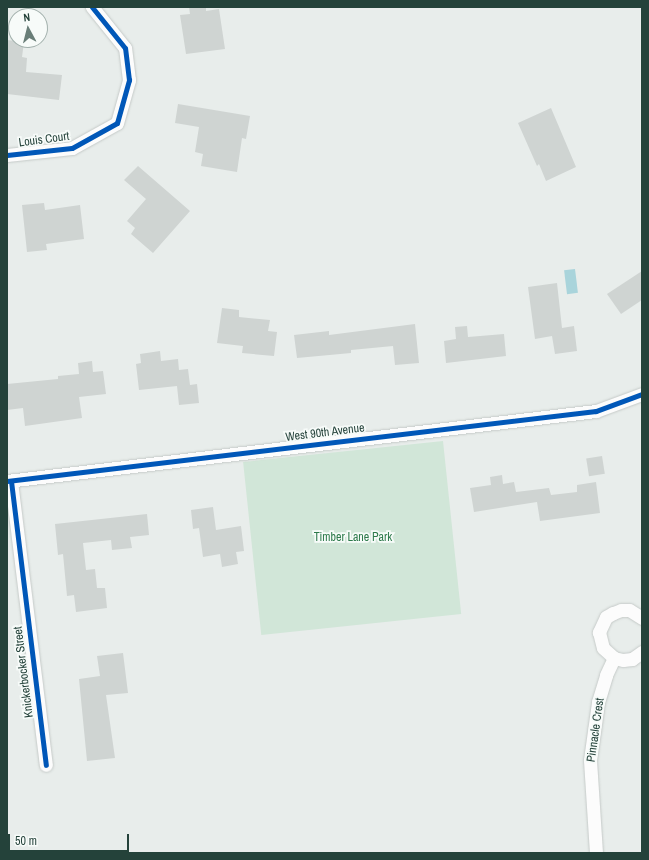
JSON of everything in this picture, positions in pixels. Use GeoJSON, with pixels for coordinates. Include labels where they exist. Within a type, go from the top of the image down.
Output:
{"type":"FeatureCollection","features":[{"type":"Feature","properties":{"kind":"street","name":"Louis Court"},"geometry":{"type":"LineString","coordinates":[[7,155],[72,148],[117,123],[129,80],[125,48],[92,7]]}},
{"type":"Feature","properties":{"kind":"street","name":"West 90th Avenue"},"geometry":{"type":"LineString","coordinates":[[9,481],[596,411],[642,394]]}},
{"type":"Feature","properties":{"kind":"street","name":"Knickerbocker Street"},"geometry":{"type":"LineString","coordinates":[[9,481],[46,765]]}},
{"type":"Feature","properties":{"kind":"street"},"geometry":{"type":"LineString","coordinates":[[642,618],[629,610],[621,610],[606,617],[601,624],[600,640],[602,648],[614,658],[623,660],[632,659],[642,652]]}},
{"type":"Feature","properties":{"kind":"street","name":"Pinnacle Crest"},"geometry":{"type":"LineString","coordinates":[[596,853],[590,760],[598,702],[606,675],[614,658]]}},
{"type":"Feature","properties":{"kind":"green space","name":"Timber Lane Park"},"geometry":{"type":"Polygon","coordinates":[[[443,441],[461,614],[261,635],[243,462],[443,441]]]}},
{"type":"Feature","properties":{"kind":"water"},"geometry":{"type":"Polygon","coordinates":[[[575,269],[578,293],[567,294],[564,270],[575,269]]]}},
{"type":"Feature","properties":{"kind":"building"},"geometry":{"type":"Polygon","coordinates":[[[189,7],[206,7],[206,11],[219,9],[225,49],[186,54],[180,15],[190,14],[189,7]]]}},
{"type":"Feature","properties":{"kind":"building"},"geometry":{"type":"Polygon","coordinates":[[[7,40],[8,48],[23,48],[22,57],[27,58],[26,72],[62,75],[59,100],[7,94],[7,40]]]}},
{"type":"Feature","properties":{"kind":"building"},"geometry":{"type":"Polygon","coordinates":[[[178,104],[250,116],[246,139],[242,138],[237,172],[201,166],[203,154],[195,152],[199,127],[175,123],[178,104]]]}},
{"type":"Feature","properties":{"kind":"building"},"geometry":{"type":"Polygon","coordinates":[[[551,108],[576,167],[546,181],[539,164],[537,166],[518,123],[551,108]]]}},
{"type":"Feature","properties":{"kind":"building"},"geometry":{"type":"Polygon","coordinates":[[[138,166],[190,211],[153,253],[131,234],[135,228],[127,221],[146,199],[124,180],[138,166]]]}},
{"type":"Feature","properties":{"kind":"building"},"geometry":{"type":"Polygon","coordinates":[[[44,203],[45,210],[80,205],[84,239],[46,244],[47,250],[27,252],[22,205],[44,203]]]}},
{"type":"Feature","properties":{"kind":"building"},"geometry":{"type":"Polygon","coordinates":[[[642,271],[642,300],[621,314],[607,294],[642,271]]]}},
{"type":"Feature","properties":{"kind":"building"},"geometry":{"type":"Polygon","coordinates":[[[557,283],[562,328],[574,326],[577,351],[555,354],[552,336],[535,339],[528,287],[557,283]]]}},
{"type":"Feature","properties":{"kind":"building"},"geometry":{"type":"Polygon","coordinates":[[[222,308],[239,310],[239,317],[270,320],[268,331],[277,332],[274,356],[242,353],[243,346],[217,343],[222,308]]]}},
{"type":"Feature","properties":{"kind":"building"},"geometry":{"type":"Polygon","coordinates":[[[415,324],[419,363],[395,365],[393,346],[351,350],[351,353],[297,358],[294,335],[329,331],[329,335],[415,324]]]}},
{"type":"Feature","properties":{"kind":"building"},"geometry":{"type":"Polygon","coordinates":[[[467,326],[468,337],[504,334],[506,356],[446,363],[444,341],[456,339],[455,327],[467,326]]]}},
{"type":"Feature","properties":{"kind":"building"},"geometry":{"type":"Polygon","coordinates":[[[160,351],[161,361],[178,359],[179,370],[188,369],[190,385],[197,384],[199,403],[179,405],[177,386],[139,390],[136,364],[141,363],[140,354],[160,351]]]}},
{"type":"Feature","properties":{"kind":"building"},"geometry":{"type":"Polygon","coordinates":[[[92,361],[93,372],[103,371],[106,394],[79,397],[82,418],[25,426],[23,408],[7,410],[7,384],[58,379],[58,376],[79,374],[78,363],[92,361]]]}},
{"type":"Feature","properties":{"kind":"building"},"geometry":{"type":"Polygon","coordinates":[[[602,456],[605,474],[589,476],[586,459],[602,456]]]}},
{"type":"Feature","properties":{"kind":"building"},"geometry":{"type":"Polygon","coordinates":[[[502,475],[503,484],[514,482],[516,492],[549,488],[551,495],[577,492],[577,485],[596,482],[600,513],[540,521],[537,502],[474,512],[470,488],[491,485],[490,477],[502,475]]]}},
{"type":"Feature","properties":{"kind":"building"},"geometry":{"type":"Polygon","coordinates":[[[213,507],[216,530],[241,526],[244,551],[236,552],[238,564],[222,567],[220,554],[203,557],[199,528],[193,529],[191,510],[213,507]]]}},
{"type":"Feature","properties":{"kind":"building"},"geometry":{"type":"Polygon","coordinates":[[[147,514],[149,535],[130,537],[132,548],[112,550],[111,540],[83,543],[86,570],[95,569],[97,588],[105,588],[107,608],[76,612],[74,595],[67,596],[63,554],[58,555],[55,524],[147,514]]]}},
{"type":"Feature","properties":{"kind":"building"},"geometry":{"type":"Polygon","coordinates":[[[123,653],[128,693],[106,695],[115,758],[87,761],[79,679],[100,676],[97,656],[123,653]]]}},
{"type":"Feature","properties":{"kind":"cycle path"},"geometry":{"type":"LineString","coordinates":[[7,155],[72,148],[117,123],[129,80],[125,48],[92,7]]}},
{"type":"Feature","properties":{"kind":"cycle path"},"geometry":{"type":"LineString","coordinates":[[7,481],[596,411],[642,394]]}},
{"type":"Feature","properties":{"kind":"cycle path"},"geometry":{"type":"LineString","coordinates":[[11,481],[46,765]]}}]}
